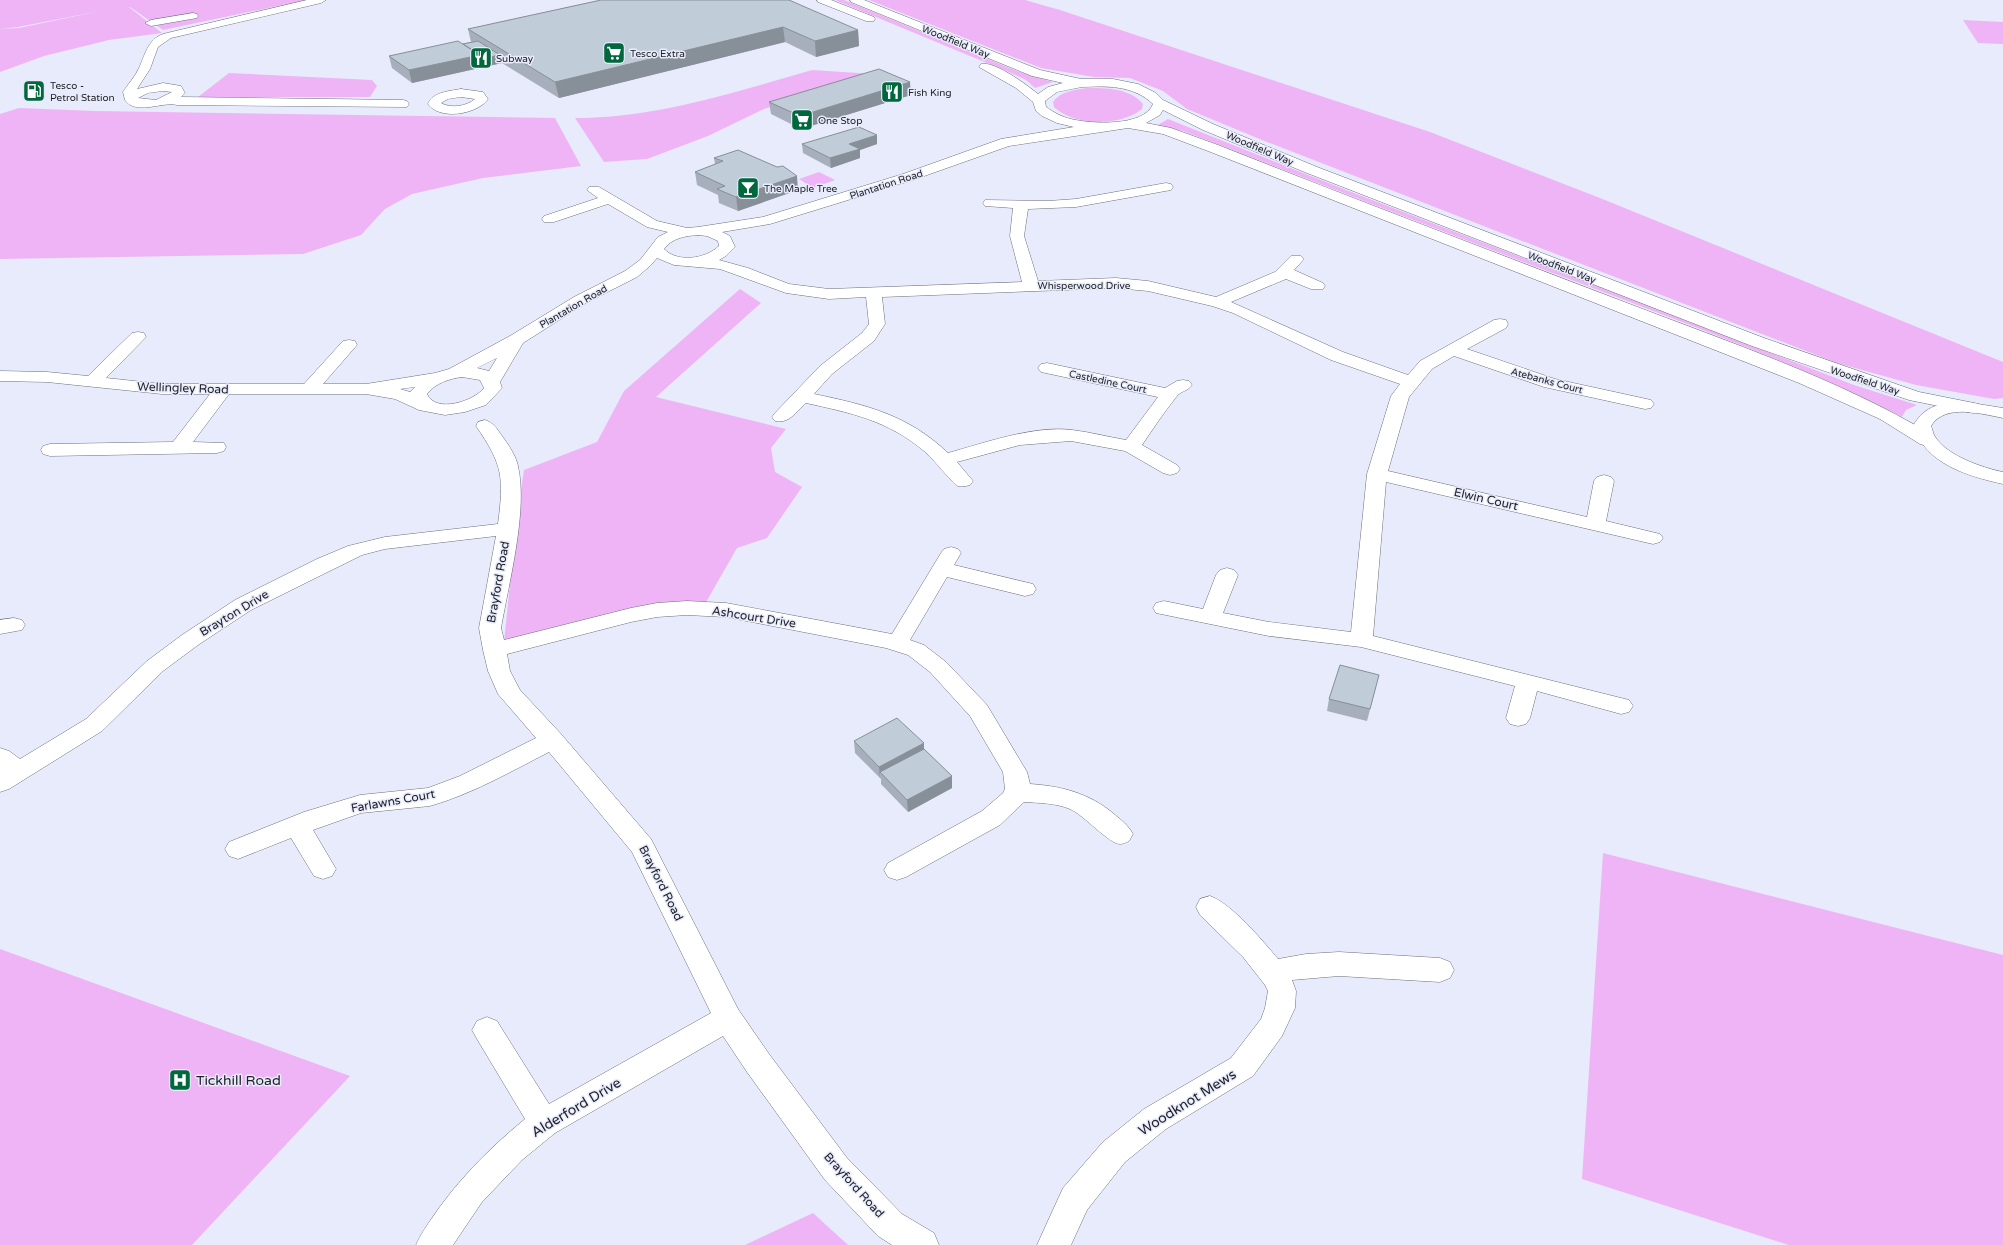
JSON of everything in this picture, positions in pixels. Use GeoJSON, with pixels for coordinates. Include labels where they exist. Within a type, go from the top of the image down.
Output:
{"type":"FeatureCollection","features":[{"type":"Feature","properties":{"kind":"street"},"geometry":{"type":"LineString","coordinates":[[249,6],[280,0]]}},
{"type":"Feature","properties":{"kind":"street"},"geometry":{"type":"LineString","coordinates":[[138,80],[143,85],[174,88],[179,91],[179,93],[171,99],[153,103],[140,103],[131,100],[130,97],[129,92],[147,64],[151,47],[157,41],[167,36],[321,0]]}},
{"type":"Feature","properties":{"kind":"street"},"geometry":{"type":"LineString","coordinates":[[822,0],[877,22]]}},
{"type":"Feature","properties":{"kind":"street","name":"Woodfield Way"},"geometry":{"type":"LineString","coordinates":[[855,0],[1036,73],[1082,83],[1102,82],[1134,88],[1153,96],[1159,103],[1208,127],[1312,170],[1758,342],[1915,396],[1992,410]]}},
{"type":"Feature","properties":{"kind":"street"},"geometry":{"type":"LineString","coordinates":[[151,23],[203,14]]}},
{"type":"Feature","properties":{"kind":"street","name":"Woodfield Way"},"geometry":{"type":"LineString","coordinates":[[978,63],[998,72],[1020,85],[1040,105],[1056,118],[1071,123],[1108,126]]}},
{"type":"Feature","properties":{"kind":"street"},"geometry":{"type":"LineString","coordinates":[[1040,105],[1044,94],[1056,88],[1082,83]]}},
{"type":"Feature","properties":{"kind":"street"},"geometry":{"type":"LineString","coordinates":[[130,97],[145,90],[163,87]]}},
{"type":"Feature","properties":{"kind":"street"},"geometry":{"type":"LineString","coordinates":[[171,99],[178,101],[403,104],[441,102]]}},
{"type":"Feature","properties":{"kind":"street"},"geometry":{"type":"LineString","coordinates":[[1108,126],[1128,124],[1153,115],[1158,108],[1159,103]]}},
{"type":"Feature","properties":{"kind":"street","name":"Plantation Road"},"geometry":{"type":"LineString","coordinates":[[1006,142],[1032,124],[1038,117],[1040,105]]}},
{"type":"Feature","properties":{"kind":"street","name":"Woodfield Way"},"geometry":{"type":"LineString","coordinates":[[1128,124],[1166,131],[1213,148],[1413,227],[1711,341],[1879,412],[1927,440],[1944,454],[1961,464],[2003,478]]}},
{"type":"Feature","properties":{"kind":"street","name":"Plantation Road"},"geometry":{"type":"LineString","coordinates":[[631,274],[713,257],[748,229],[765,221],[900,180],[1006,142],[1108,126]]}},
{"type":"Feature","properties":{"kind":"street"},"geometry":{"type":"LineString","coordinates":[[990,203],[1076,203],[1166,186]]}},
{"type":"Feature","properties":{"kind":"street","name":"Whisperwood Drive"},"geometry":{"type":"LineString","coordinates":[[594,190],[652,224],[720,235],[731,259],[742,271]]}},
{"type":"Feature","properties":{"kind":"street"},"geometry":{"type":"LineString","coordinates":[[1128,194],[1143,205]]}},
{"type":"Feature","properties":{"kind":"street"},"geometry":{"type":"LineString","coordinates":[[549,219],[610,199]]}},
{"type":"Feature","properties":{"kind":"street"},"geometry":{"type":"LineString","coordinates":[[1021,204],[1016,236],[1032,286]]}},
{"type":"Feature","properties":{"kind":"street","name":"Plantation Road"},"geometry":{"type":"LineString","coordinates":[[441,377],[484,358],[580,300],[631,274],[645,263],[658,246],[672,235],[765,221]]}},
{"type":"Feature","properties":{"kind":"street"},"geometry":{"type":"LineString","coordinates":[[652,224],[659,235],[658,253],[665,259],[689,262]]}},
{"type":"Feature","properties":{"kind":"street"},"geometry":{"type":"LineString","coordinates":[[1217,302],[1281,275],[1296,259]]}},
{"type":"Feature","properties":{"kind":"street","name":"Whisperwood Drive"},"geometry":{"type":"LineString","coordinates":[[689,262],[721,265],[742,271],[770,283],[805,292],[829,294],[1116,283],[1172,290],[1217,302],[1239,310],[1337,356],[1411,382]]}},
{"type":"Feature","properties":{"kind":"street"},"geometry":{"type":"LineString","coordinates":[[1284,272],[1317,286]]}},
{"type":"Feature","properties":{"kind":"street"},"geometry":{"type":"LineString","coordinates":[[781,417],[802,397],[826,370],[868,337],[877,324],[874,293]]}},
{"type":"Feature","properties":{"kind":"street"},"geometry":{"type":"LineString","coordinates":[[1360,640],[1377,474],[1400,396],[1426,365],[1500,324]]}},
{"type":"Feature","properties":{"kind":"street"},"geometry":{"type":"LineString","coordinates":[[92,382],[138,337]]}},
{"type":"Feature","properties":{"kind":"street","name":"Plantation Road"},"geometry":{"type":"LineString","coordinates":[[491,386],[516,340]]}},
{"type":"Feature","properties":{"kind":"street"},"geometry":{"type":"LineString","coordinates":[[309,390],[349,345]]}},
{"type":"Feature","properties":{"kind":"street","name":"Atebanks Court"},"geometry":{"type":"LineString","coordinates":[[1452,350],[1550,383],[1645,404]]}},
{"type":"Feature","properties":{"kind":"street","name":"Castledine Court"},"geometry":{"type":"LineString","coordinates":[[1047,368],[1176,390],[1131,447]]}},
{"type":"Feature","properties":{"kind":"street"},"geometry":{"type":"LineString","coordinates":[[485,426],[491,386],[487,376],[473,372],[441,377],[423,386],[418,394],[419,400],[431,407],[456,409],[480,401],[491,386]]}},
{"type":"Feature","properties":{"kind":"street","name":"Wellingley Road"},"geometry":{"type":"LineString","coordinates":[[0,376],[47,377],[162,389],[223,390],[366,389],[441,377]]}},
{"type":"Feature","properties":{"kind":"street","name":"Wellingley Road"},"geometry":{"type":"LineString","coordinates":[[366,389],[399,394],[431,407]]}},
{"type":"Feature","properties":{"kind":"street"},"geometry":{"type":"LineString","coordinates":[[178,447],[223,390]]}},
{"type":"Feature","properties":{"kind":"street"},"geometry":{"type":"LineString","coordinates":[[802,397],[867,411],[886,418],[925,441],[946,459],[963,481]]}},
{"type":"Feature","properties":{"kind":"street","name":"Brayford Road"},"geometry":{"type":"LineString","coordinates":[[431,407],[466,417],[485,426],[496,441],[508,464],[512,491],[508,529],[490,628],[499,671],[510,694],[552,740],[642,846],[728,1018],[758,1063],[836,1169],[890,1225],[922,1245]]}},
{"type":"Feature","properties":{"kind":"street"},"geometry":{"type":"LineString","coordinates":[[1927,440],[1922,426],[1928,416],[1946,409],[1992,410]]}},
{"type":"Feature","properties":{"kind":"street"},"geometry":{"type":"LineString","coordinates":[[946,459],[1019,440],[1048,436],[1071,435],[1131,447],[1170,469]]}},
{"type":"Feature","properties":{"kind":"street"},"geometry":{"type":"LineString","coordinates":[[50,450],[216,447]]}},
{"type":"Feature","properties":{"kind":"street","name":"Elwin Court"},"geometry":{"type":"LineString","coordinates":[[1377,474],[1653,538]]}},
{"type":"Feature","properties":{"kind":"street"},"geometry":{"type":"LineString","coordinates":[[1595,524],[1604,481]]}},
{"type":"Feature","properties":{"kind":"street","name":"Brayton Drive"},"geometry":{"type":"LineString","coordinates":[[10,777],[94,726],[155,666],[190,640],[243,605],[324,564],[355,550],[385,543],[508,529]]}},
{"type":"Feature","properties":{"kind":"street"},"geometry":{"type":"LineString","coordinates":[[897,644],[947,561],[1025,589]]}},
{"type":"Feature","properties":{"kind":"street"},"geometry":{"type":"LineString","coordinates":[[1210,618],[1227,575]]}},
{"type":"Feature","properties":{"kind":"street","name":"Ashcourt Drive"},"geometry":{"type":"LineString","coordinates":[[494,650],[638,614],[657,610],[687,608],[726,610],[897,644],[916,650],[938,667],[979,711],[1015,772],[1018,789],[1017,792]]}},
{"type":"Feature","properties":{"kind":"street"},"geometry":{"type":"LineString","coordinates":[[1164,608],[1269,629],[1360,640],[1528,681],[1621,706]]}},
{"type":"Feature","properties":{"kind":"street"},"geometry":{"type":"LineString","coordinates":[[1518,718],[1528,681]]}},
{"type":"Feature","properties":{"kind":"street","name":"Farlawns Court"},"geometry":{"type":"LineString","coordinates":[[238,849],[360,804],[430,797],[469,782],[552,740]]}},
{"type":"Feature","properties":{"kind":"street"},"geometry":{"type":"LineString","coordinates":[[0,757],[10,777]]}},
{"type":"Feature","properties":{"kind":"street"},"geometry":{"type":"LineString","coordinates":[[897,870],[991,818],[1013,799],[1017,792],[1050,794],[1072,800],[1088,808],[1120,834]]}},
{"type":"Feature","properties":{"kind":"street"},"geometry":{"type":"LineString","coordinates":[[297,826],[323,869]]}},
{"type":"Feature","properties":{"kind":"street","name":"Woodknot Mews"},"geometry":{"type":"LineString","coordinates":[[1054,1245],[1075,1199],[1114,1152],[1155,1119],[1242,1067],[1272,1027],[1280,1008],[1282,991],[1271,972],[1253,950],[1210,908]]}},
{"type":"Feature","properties":{"kind":"street"},"geometry":{"type":"LineString","coordinates":[[1271,972],[1306,966],[1339,964],[1440,970]]}},
{"type":"Feature","properties":{"kind":"street","name":"Alderford Drive"},"geometry":{"type":"LineString","coordinates":[[433,1245],[471,1191],[511,1150],[544,1123],[728,1018]]}},
{"type":"Feature","properties":{"kind":"street"},"geometry":{"type":"LineString","coordinates":[[487,1030],[544,1123]]}},
{"type":"Feature","properties":{"kind":"shaded area"},"geometry":{"type":"Polygon","coordinates":[[[0,0],[306,0],[163,30],[129,7],[162,33],[109,40],[44,56],[0,72],[0,29],[0,0]],[[100,11],[18,27],[0,29],[19,28],[100,11]]]}},
{"type":"Feature","properties":{"kind":"shaded area"},"geometry":{"type":"Polygon","coordinates":[[[835,0],[844,0],[1017,71],[1053,82],[1035,88],[1026,80],[1011,73],[835,0]]]}},
{"type":"Feature","properties":{"kind":"shaded area"},"geometry":{"type":"Polygon","coordinates":[[[869,0],[1025,0],[1060,10],[1430,132],[1605,200],[2003,362],[2003,398],[1994,399],[1916,385],[1837,363],[1262,140],[1187,109],[1163,91],[1130,78],[1094,77],[1041,68],[869,0]]]}},
{"type":"Feature","properties":{"kind":"shaded area"},"geometry":{"type":"Polygon","coordinates":[[[1963,20],[2003,22],[2003,44],[1978,43],[1963,20]]]}},
{"type":"Feature","properties":{"kind":"shaded area"},"geometry":{"type":"Polygon","coordinates":[[[812,70],[874,74],[764,109],[708,136],[647,159],[604,162],[575,118],[635,114],[665,109],[725,95],[812,70]]]}},
{"type":"Feature","properties":{"kind":"shaded area"},"geometry":{"type":"Polygon","coordinates":[[[229,73],[372,80],[377,86],[370,97],[198,97],[229,73]]]}},
{"type":"Feature","properties":{"kind":"shaded area"},"geometry":{"type":"Polygon","coordinates":[[[1102,88],[1125,92],[1138,99],[1143,104],[1142,109],[1133,115],[1122,119],[1097,122],[1073,118],[1054,107],[1053,102],[1060,95],[1077,89],[1102,88]]]}},
{"type":"Feature","properties":{"kind":"shaded area"},"geometry":{"type":"Polygon","coordinates":[[[19,108],[95,111],[555,118],[581,166],[483,178],[412,194],[385,209],[361,235],[303,254],[0,259],[0,114],[19,108]]]}},
{"type":"Feature","properties":{"kind":"shaded area"},"geometry":{"type":"Polygon","coordinates":[[[1168,119],[1341,188],[1854,385],[1917,405],[1906,410],[1902,417],[1822,379],[1700,329],[1183,131],[1156,126],[1168,119]]]}},
{"type":"Feature","properties":{"kind":"shaded area"},"geometry":{"type":"Polygon","coordinates":[[[819,172],[835,180],[813,188],[799,179],[819,172]]]}},
{"type":"Feature","properties":{"kind":"shaded area"},"geometry":{"type":"Polygon","coordinates":[[[740,289],[761,303],[656,397],[786,429],[771,448],[775,472],[802,487],[767,538],[737,548],[705,604],[504,642],[517,517],[524,470],[597,442],[624,391],[740,289]]]}},
{"type":"Feature","properties":{"kind":"shaded area"},"geometry":{"type":"Polygon","coordinates":[[[1603,853],[2003,955],[2003,1245],[1789,1245],[1582,1179],[1603,853]]]}},
{"type":"Feature","properties":{"kind":"shaded area","name":"Tickhill Road"},"geometry":{"type":"Polygon","coordinates":[[[0,949],[350,1076],[192,1245],[0,1245],[0,949]]]}},
{"type":"Feature","properties":{"kind":"shaded area"},"geometry":{"type":"Polygon","coordinates":[[[813,1213],[848,1245],[745,1245],[813,1213]]]}},
{"type":"Feature","properties":{"kind":"building","name":"Tesco Extra"},"geometry":{"type":"Polygon","coordinates":[[[601,0],[789,0],[858,30],[815,41],[783,27],[555,82],[468,29],[601,0]]]}},
{"type":"Feature","properties":{"kind":"building"},"geometry":{"type":"Polygon","coordinates":[[[458,41],[480,55],[409,70],[389,56],[458,41]]]}},
{"type":"Feature","properties":{"kind":"building"},"geometry":{"type":"Polygon","coordinates":[[[478,41],[500,55],[480,59],[480,55],[463,44],[478,41]]]}},
{"type":"Feature","properties":{"kind":"building"},"geometry":{"type":"Polygon","coordinates":[[[879,69],[910,82],[800,116],[769,102],[879,69]]]}},
{"type":"Feature","properties":{"kind":"building"},"geometry":{"type":"Polygon","coordinates":[[[859,127],[877,135],[849,144],[860,149],[830,158],[802,144],[859,127]]]}},
{"type":"Feature","properties":{"kind":"building"},"geometry":{"type":"Polygon","coordinates":[[[738,150],[777,167],[783,166],[797,176],[736,197],[717,189],[725,186],[695,172],[723,161],[714,158],[738,150]]]}},
{"type":"Feature","properties":{"kind":"building"},"geometry":{"type":"Polygon","coordinates":[[[1340,665],[1379,675],[1370,709],[1329,699],[1340,665]]]}},
{"type":"Feature","properties":{"kind":"building"},"geometry":{"type":"Polygon","coordinates":[[[897,718],[924,743],[879,767],[854,741],[897,718]]]}},
{"type":"Feature","properties":{"kind":"building"},"geometry":{"type":"Polygon","coordinates":[[[924,749],[952,776],[907,800],[880,772],[924,749]]]}},
{"type":"Feature","properties":{"kind":"place","name":"Tesco Extra"},"geometry":{"type":"Point","coordinates":[614,53]}},
{"type":"Feature","properties":{"kind":"place","name":"Subway"},"geometry":{"type":"Point","coordinates":[481,58]}},
{"type":"Feature","properties":{"kind":"place","name":"Tesco - Petrol Station"},"geometry":{"type":"Point","coordinates":[34,91]}},
{"type":"Feature","properties":{"kind":"place","name":"Fish King"},"geometry":{"type":"Point","coordinates":[892,92]}},
{"type":"Feature","properties":{"kind":"place","name":"One Stop"},"geometry":{"type":"Point","coordinates":[802,120]}},
{"type":"Feature","properties":{"kind":"place","name":"The Maple Tree"},"geometry":{"type":"Point","coordinates":[748,188]}},
{"type":"Feature","properties":{"kind":"place","name":"Tickhill Road"},"geometry":{"type":"Point","coordinates":[180,1080]}}]}
